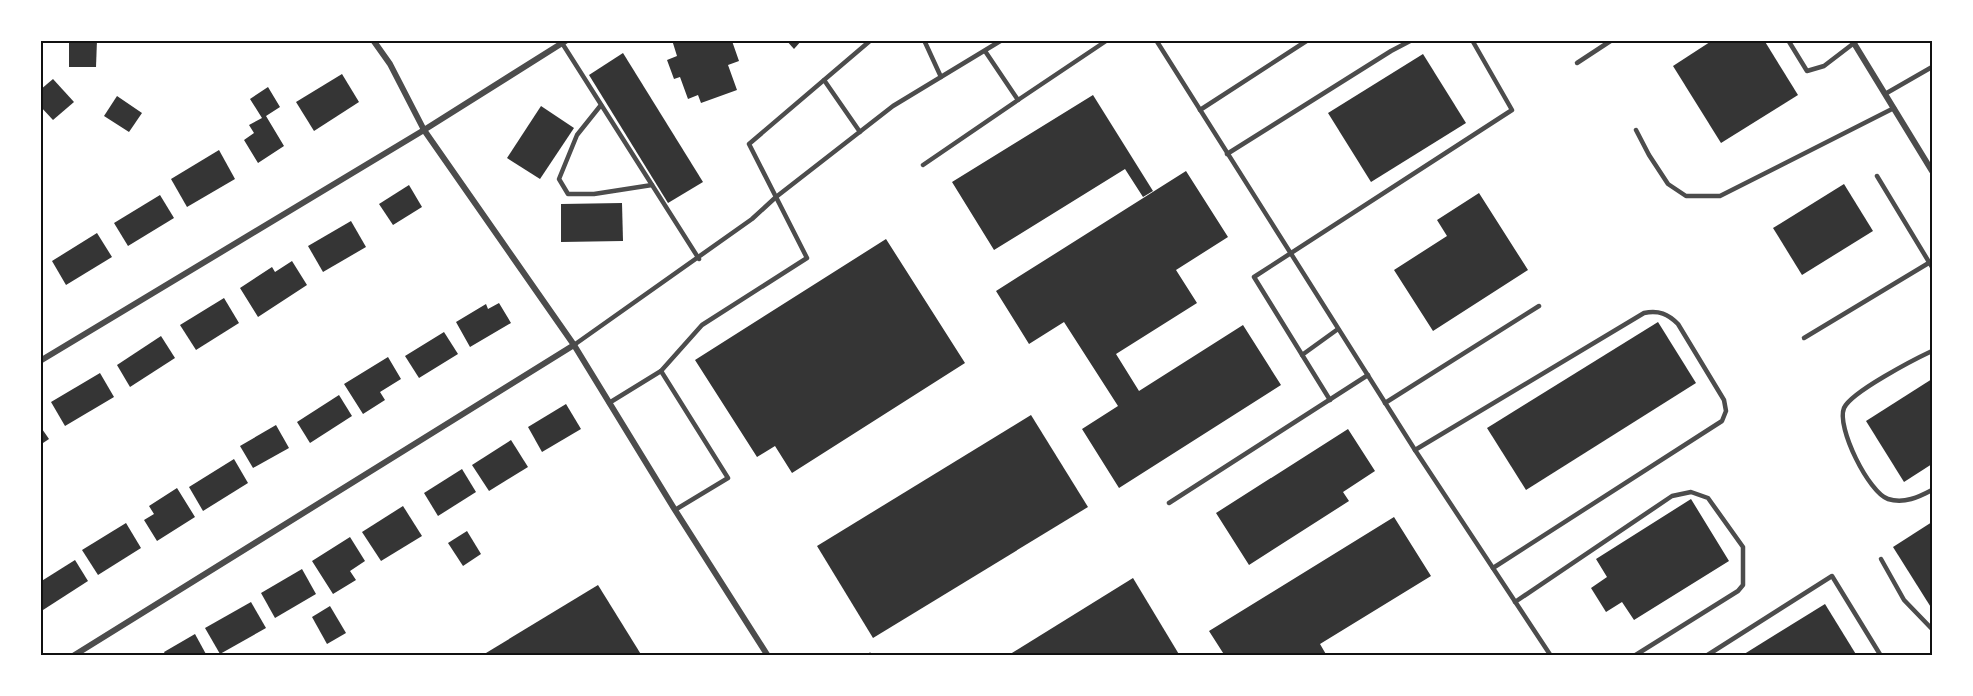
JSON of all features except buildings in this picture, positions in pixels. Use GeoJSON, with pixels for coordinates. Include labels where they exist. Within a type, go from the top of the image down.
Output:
{"type":"FeatureCollection","features":[{"type":"Feature","properties":{"kind":"street"},"geometry":{"type":"LineString","coordinates":[[373,40],[390,64],[424,130],[574,345],[768,656]]}},
{"type":"Feature","properties":{"kind":"street"},"geometry":{"type":"LineString","coordinates":[[1855,41],[1932,171]]}},
{"type":"Feature","properties":{"kind":"street"},"geometry":{"type":"LineString","coordinates":[[40,361],[424,130],[564,42]]}},
{"type":"Feature","properties":{"kind":"street"},"geometry":{"type":"LineString","coordinates":[[73,656],[574,345]]}},
{"type":"Feature","properties":{"kind":"lane"},"geometry":{"type":"LineString","coordinates":[[609,403],[661,371],[702,325],[807,258],[749,144],[871,40]]}},
{"type":"Feature","properties":{"kind":"lane"},"geometry":{"type":"LineString","coordinates":[[924,40],[941,77]]}},
{"type":"Feature","properties":{"kind":"lane"},"geometry":{"type":"LineString","coordinates":[[574,345],[699,259],[893,106],[1002,40]]}},
{"type":"Feature","properties":{"kind":"lane"},"geometry":{"type":"LineString","coordinates":[[1155,40],[1415,450],[1551,656]]}},
{"type":"Feature","properties":{"kind":"lane"},"geometry":{"type":"LineString","coordinates":[[1200,110],[1308,40]]}},
{"type":"Feature","properties":{"kind":"lane"},"geometry":{"type":"LineString","coordinates":[[1227,154],[1412,40]]}},
{"type":"Feature","properties":{"kind":"lane"},"geometry":{"type":"LineString","coordinates":[[1330,400],[1254,277],[1512,111],[1472,40]]}},
{"type":"Feature","properties":{"kind":"lane"},"geometry":{"type":"LineString","coordinates":[[1577,63],[1612,40]]}},
{"type":"Feature","properties":{"kind":"lane"},"geometry":{"type":"LineString","coordinates":[[1788,40],[1808,71],[1824,66],[1855,41]]}},
{"type":"Feature","properties":{"kind":"lane"},"geometry":{"type":"LineString","coordinates":[[923,165],[1106,41]]}},
{"type":"Feature","properties":{"kind":"lane"},"geometry":{"type":"LineString","coordinates":[[564,42],[601,105],[699,259]]}},
{"type":"Feature","properties":{"kind":"lane"},"geometry":{"type":"LineString","coordinates":[[986,51],[1018,100]]}},
{"type":"Feature","properties":{"kind":"lane"},"geometry":{"type":"LineString","coordinates":[[1886,94],[1932,67]]}},
{"type":"Feature","properties":{"kind":"lane"},"geometry":{"type":"LineString","coordinates":[[824,80],[860,132]]}},
{"type":"Feature","properties":{"kind":"lane"},"geometry":{"type":"LineString","coordinates":[[601,105],[577,135],[558,179],[568,194],[594,194],[652,185]]}},
{"type":"Feature","properties":{"kind":"lane"},"geometry":{"type":"LineString","coordinates":[[1636,130],[1668,184],[1686,196],[1720,196],[1894,108]]}},
{"type":"Feature","properties":{"kind":"lane"},"geometry":{"type":"LineString","coordinates":[[1804,338],[1932,263],[1877,176]]}},
{"type":"Feature","properties":{"kind":"lane"},"geometry":{"type":"LineString","coordinates":[[1385,403],[1539,306]]}},
{"type":"Feature","properties":{"kind":"lane"},"geometry":{"type":"LineString","coordinates":[[1415,450],[1644,313],[1660,312],[1670,315],[1678,324],[1724,400],[1726,411],[1722,421],[1493,568]]}},
{"type":"Feature","properties":{"kind":"lane"},"geometry":{"type":"LineString","coordinates":[[1302,355],[1338,329]]}},
{"type":"Feature","properties":{"kind":"lane"},"geometry":{"type":"LineString","coordinates":[[1932,351],[1907,363],[1853,397],[1844,406],[1841,419],[1846,437],[1862,470],[1886,499],[1916,498],[1932,490]]}},
{"type":"Feature","properties":{"kind":"lane"},"geometry":{"type":"LineString","coordinates":[[661,371],[728,477],[675,510]]}},
{"type":"Feature","properties":{"kind":"lane"},"geometry":{"type":"LineString","coordinates":[[1169,503],[1368,375]]}},
{"type":"Feature","properties":{"kind":"lane"},"geometry":{"type":"LineString","coordinates":[[1515,602],[1672,496],[1691,492],[1708,498],[1743,547],[1743,585],[1738,591],[1634,656]]}},
{"type":"Feature","properties":{"kind":"lane"},"geometry":{"type":"LineString","coordinates":[[1881,559],[1904,600],[1932,629]]}},
{"type":"Feature","properties":{"kind":"lane"},"geometry":{"type":"LineString","coordinates":[[1706,656],[1832,576],[1881,656]]}}]}
